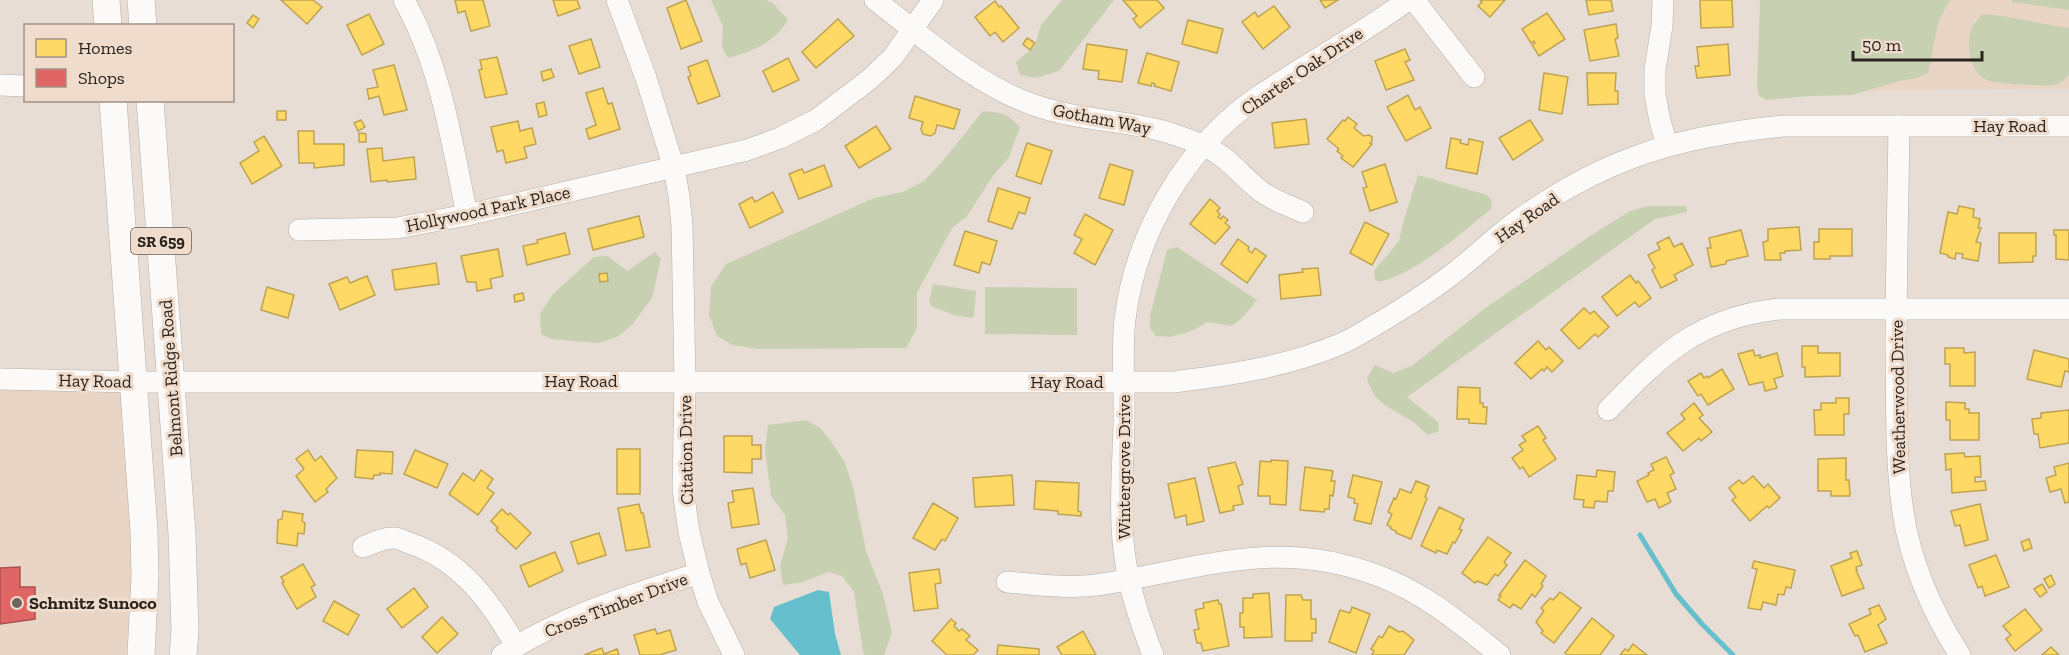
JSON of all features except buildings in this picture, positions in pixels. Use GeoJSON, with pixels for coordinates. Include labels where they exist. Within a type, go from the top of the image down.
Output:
{"type":"FeatureCollection","features":[{"type":"Feature","properties":{"kind":"main road"},"geometry":{"type":"LineString","coordinates":[[106,0],[108,24]]}},
{"type":"Feature","properties":{"kind":"main road"},"geometry":{"type":"LineString","coordinates":[[141,0],[143,24]]}},
{"type":"Feature","properties":{"kind":"main road","name":"Belmont Ridge Road"},"geometry":{"type":"LineString","coordinates":[[113,102],[144,531],[141,655]]}},
{"type":"Feature","properties":{"kind":"main road","name":"Belmont Ridge Road"},"geometry":{"type":"LineString","coordinates":[[150,102],[182,534],[185,632],[183,655]]}},
{"type":"Feature","properties":{"kind":"street"},"geometry":{"type":"LineString","coordinates":[[404,0],[426,45],[467,216]]}},
{"type":"Feature","properties":{"kind":"street","name":"Citation Drive"},"geometry":{"type":"LineString","coordinates":[[617,0],[646,78],[674,168],[682,226],[685,381],[683,490],[689,532],[699,573],[708,602],[734,655]]}},
{"type":"Feature","properties":{"kind":"street","name":"Gotham Way"},"geometry":{"type":"LineString","coordinates":[[875,0],[968,71],[1001,90],[1033,105],[1089,120],[1149,128],[1203,146],[1226,158],[1264,194],[1303,212]]}},
{"type":"Feature","properties":{"kind":"street","name":"Hollywood Park Place"},"geometry":{"type":"LineString","coordinates":[[299,230],[398,228],[467,216],[747,150],[780,138],[816,120],[870,79],[893,57],[933,0]]}},
{"type":"Feature","properties":{"kind":"street","name":"Charter Oak Drive"},"geometry":{"type":"LineString","coordinates":[[1125,382],[1123,345],[1126,318],[1139,257],[1165,200],[1182,173],[1203,146],[1228,120],[1258,97],[1408,0]]}},
{"type":"Feature","properties":{"kind":"street"},"geometry":{"type":"LineString","coordinates":[[1414,0],[1474,77]]}},
{"type":"Feature","properties":{"kind":"street"},"geometry":{"type":"LineString","coordinates":[[1663,0],[1662,26],[1655,69],[1655,94],[1667,145]]}},
{"type":"Feature","properties":{"kind":"street"},"geometry":{"type":"LineString","coordinates":[[0,85],[24,86]]}},
{"type":"Feature","properties":{"kind":"street","name":"Hay Road"},"geometry":{"type":"LineString","coordinates":[[0,379],[133,382],[1174,382],[1248,372],[1298,360],[1340,344],[1419,299],[1518,221],[1590,174],[1667,145],[1739,130],[1784,126],[2069,126]]}},
{"type":"Feature","properties":{"kind":"street","name":"Weatherwood Drive"},"geometry":{"type":"LineString","coordinates":[[1899,126],[1896,309],[1897,446],[1903,515],[1930,600],[1960,655]]}},
{"type":"Feature","properties":{"kind":"street"},"geometry":{"type":"LineString","coordinates":[[1608,410],[1652,365],[1674,347],[1698,332],[1729,320],[1779,309],[2069,309]]}},
{"type":"Feature","properties":{"kind":"street","name":"Wintergrove Drive"},"geometry":{"type":"LineString","coordinates":[[1125,382],[1122,523],[1124,551],[1140,623],[1153,655]]}},
{"type":"Feature","properties":{"kind":"street"},"geometry":{"type":"LineString","coordinates":[[363,547],[393,537],[431,551],[460,571],[477,587],[499,615],[509,650]]}},
{"type":"Feature","properties":{"kind":"street"},"geometry":{"type":"LineString","coordinates":[[1007,582],[1085,586],[1236,559],[1265,556],[1323,560],[1371,573],[1406,588],[1444,611],[1500,655]]}},
{"type":"Feature","properties":{"kind":"street","name":"Cross Timber Drive"},"geometry":{"type":"LineString","coordinates":[[509,650],[549,628],[594,609],[699,573]]}},
{"type":"Feature","properties":{"kind":"shaded area"},"geometry":{"type":"Polygon","coordinates":[[[1776,0],[2069,0],[2069,89],[1776,91],[1776,0]]]}},
{"type":"Feature","properties":{"kind":"shaded area"},"geometry":{"type":"Polygon","coordinates":[[[0,379],[133,382],[141,655],[0,655],[0,379]]]}},
{"type":"Feature","properties":{"kind":"green space"},"geometry":{"type":"Polygon","coordinates":[[[711,0],[766,0],[773,3],[788,20],[776,35],[762,45],[728,58],[722,47],[723,26],[711,0]]]}},
{"type":"Feature","properties":{"kind":"green space"},"geometry":{"type":"Polygon","coordinates":[[[1062,0],[1114,0],[1059,71],[1035,78],[1020,75],[1016,62],[1035,46],[1041,25],[1062,0]]]}},
{"type":"Feature","properties":{"kind":"green space"},"geometry":{"type":"Polygon","coordinates":[[[1760,0],[1950,0],[1939,20],[1928,73],[1852,95],[1767,100],[1759,96],[1757,86],[1760,0]]]}},
{"type":"Feature","properties":{"kind":"green space"},"geometry":{"type":"Polygon","coordinates":[[[2012,0],[2069,0],[2069,10],[2012,2],[2012,0]]]}},
{"type":"Feature","properties":{"kind":"green space"},"geometry":{"type":"Polygon","coordinates":[[[1982,14],[2069,28],[2069,75],[2058,84],[2045,85],[2000,83],[1981,76],[1973,65],[1969,43],[1972,28],[1982,14]]]}},
{"type":"Feature","properties":{"kind":"green space"},"geometry":{"type":"Polygon","coordinates":[[[983,111],[1003,114],[1020,127],[1009,157],[993,176],[967,216],[952,228],[917,293],[917,328],[906,348],[757,349],[732,345],[717,336],[709,315],[711,287],[726,264],[874,198],[903,192],[924,181],[983,111]]]}},
{"type":"Feature","properties":{"kind":"green space"},"geometry":{"type":"Polygon","coordinates":[[[1418,175],[1487,195],[1492,201],[1491,209],[1423,261],[1379,282],[1375,280],[1374,271],[1399,241],[1418,175]]]}},
{"type":"Feature","properties":{"kind":"green space"},"geometry":{"type":"Polygon","coordinates":[[[1648,206],[1686,206],[1687,212],[1655,219],[1407,397],[1438,422],[1439,431],[1428,435],[1381,402],[1373,393],[1367,378],[1375,365],[1393,373],[1413,365],[1484,309],[1593,234],[1630,211],[1648,206]]]}},
{"type":"Feature","properties":{"kind":"green space"},"geometry":{"type":"Polygon","coordinates":[[[1177,247],[1257,300],[1242,318],[1231,326],[1207,322],[1194,330],[1170,337],[1156,336],[1150,328],[1150,316],[1167,250],[1177,247]]]}},
{"type":"Feature","properties":{"kind":"green space"},"geometry":{"type":"Polygon","coordinates":[[[655,252],[661,259],[652,298],[632,325],[617,337],[598,343],[551,339],[541,334],[540,314],[553,294],[594,257],[608,256],[627,271],[655,252]]]}},
{"type":"Feature","properties":{"kind":"green space"},"geometry":{"type":"Polygon","coordinates":[[[933,284],[976,291],[974,316],[972,318],[954,315],[931,306],[929,302],[933,284]]]}},
{"type":"Feature","properties":{"kind":"green space"},"geometry":{"type":"Polygon","coordinates":[[[985,287],[1077,288],[1077,335],[985,334],[985,287]]]}},
{"type":"Feature","properties":{"kind":"green space"},"geometry":{"type":"Polygon","coordinates":[[[806,420],[820,428],[831,441],[845,463],[853,487],[866,551],[883,594],[892,633],[884,655],[865,655],[863,652],[854,592],[842,576],[828,572],[803,582],[783,585],[780,566],[788,539],[785,515],[771,496],[765,450],[768,425],[806,420]]]}},
{"type":"Feature","properties":{"kind":"water"},"geometry":{"type":"Polygon","coordinates":[[[818,590],[829,592],[835,634],[841,655],[800,655],[770,619],[774,607],[818,590]]]}},
{"type":"Feature","properties":{"kind":"waterway"},"geometry":{"type":"LineString","coordinates":[[1640,535],[1676,594],[1733,655]]}},
{"type":"Feature","properties":{"kind":"place","name":"Schmitz Sunoco"},"geometry":{"type":"Point","coordinates":[17,603]}}]}
